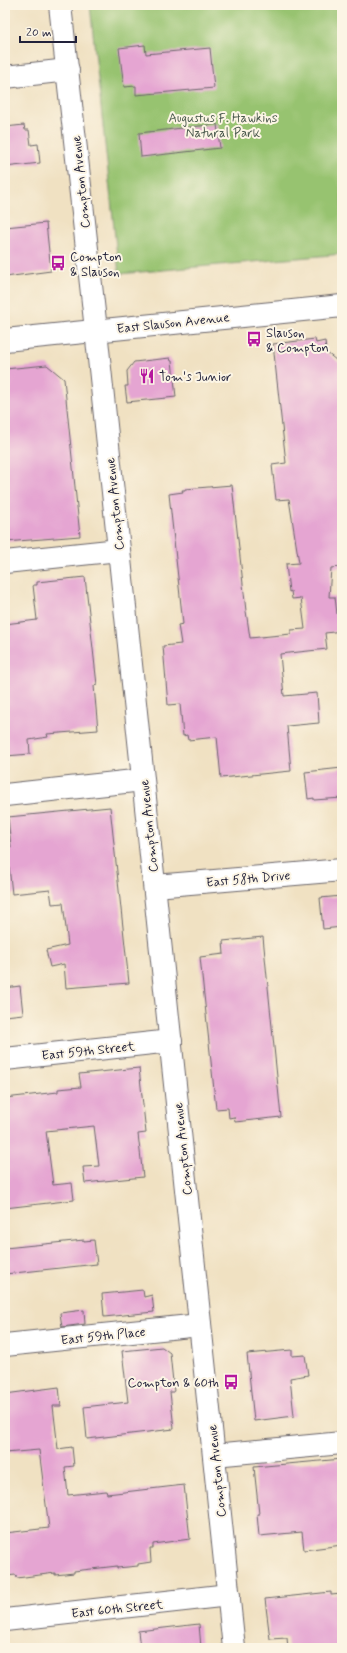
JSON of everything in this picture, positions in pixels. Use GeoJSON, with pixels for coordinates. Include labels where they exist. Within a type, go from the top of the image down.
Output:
{"type":"FeatureCollection","features":[{"type":"Feature","properties":{"kind":"main road","name":"Compton Avenue"},"geometry":{"type":"LineString","coordinates":[[60,5],[96,330],[234,1648]]}},
{"type":"Feature","properties":{"kind":"main road"},"geometry":{"type":"LineString","coordinates":[[5,77],[68,70]]}},
{"type":"Feature","properties":{"kind":"main road","name":"East Slauson Avenue"},"geometry":{"type":"LineString","coordinates":[[5,340],[342,306]]}},
{"type":"Feature","properties":{"kind":"main road"},"geometry":{"type":"LineString","coordinates":[[5,562],[119,550]]}},
{"type":"Feature","properties":{"kind":"main road"},"geometry":{"type":"LineString","coordinates":[[5,795],[143,780]]}},
{"type":"Feature","properties":{"kind":"main road","name":"East 58th Drive"},"geometry":{"type":"LineString","coordinates":[[154,886],[342,870]]}},
{"type":"Feature","properties":{"kind":"main road","name":"East 59th Street"},"geometry":{"type":"LineString","coordinates":[[5,1059],[171,1041]]}},
{"type":"Feature","properties":{"kind":"main road","name":"East 59th Place"},"geometry":{"type":"LineString","coordinates":[[5,1345],[200,1325]]}},
{"type":"Feature","properties":{"kind":"main road"},"geometry":{"type":"LineString","coordinates":[[214,1455],[342,1443]]}},
{"type":"Feature","properties":{"kind":"main road","name":"East 60th Street"},"geometry":{"type":"LineString","coordinates":[[5,1620],[229,1595]]}},
{"type":"Feature","properties":{"kind":"green space","name":"Augustus F. Hawkins Natural Park"},"geometry":{"type":"Polygon","coordinates":[[[90,5],[342,5],[342,254],[119,274],[90,5]]]}},
{"type":"Feature","properties":{"kind":"building"},"geometry":{"type":"Polygon","coordinates":[[[145,45],[146,54],[210,48],[214,88],[136,95],[136,86],[124,87],[119,48],[145,45]]]}},
{"type":"Feature","properties":{"kind":"building"},"geometry":{"type":"Polygon","coordinates":[[[217,124],[220,148],[141,157],[139,133],[217,124]]]}},
{"type":"Feature","properties":{"kind":"building"},"geometry":{"type":"Polygon","coordinates":[[[24,125],[25,130],[29,130],[31,145],[38,144],[40,163],[5,167],[5,127],[24,125]]]}},
{"type":"Feature","properties":{"kind":"building"},"geometry":{"type":"Polygon","coordinates":[[[46,223],[51,271],[5,277],[5,227],[46,223]]]}},
{"type":"Feature","properties":{"kind":"building"},"geometry":{"type":"Polygon","coordinates":[[[315,339],[316,343],[325,341],[326,352],[342,365],[342,567],[331,568],[329,597],[335,597],[337,614],[342,613],[342,631],[325,633],[327,649],[280,654],[284,696],[317,693],[319,723],[287,726],[291,771],[221,778],[217,737],[188,740],[187,735],[183,736],[180,704],[168,705],[163,646],[181,644],[178,625],[183,624],[169,494],[183,492],[182,490],[185,489],[232,485],[250,638],[291,634],[291,630],[305,629],[301,598],[292,599],[291,591],[289,592],[286,564],[299,563],[289,499],[276,500],[272,465],[286,463],[273,344],[315,339]]]}},
{"type":"Feature","properties":{"kind":"building"},"geometry":{"type":"Polygon","coordinates":[[[170,358],[172,361],[176,397],[127,402],[125,386],[128,386],[127,371],[134,362],[170,358]]]}},
{"type":"Feature","properties":{"kind":"building"},"geometry":{"type":"Polygon","coordinates":[[[47,365],[64,379],[80,536],[5,542],[5,369],[47,365]]]}},
{"type":"Feature","properties":{"kind":"building"},"geometry":{"type":"Polygon","coordinates":[[[85,577],[97,685],[94,686],[98,730],[47,734],[48,737],[29,740],[30,754],[6,756],[5,624],[37,620],[33,585],[37,585],[37,582],[85,577]]]}},
{"type":"Feature","properties":{"kind":"building"},"geometry":{"type":"Polygon","coordinates":[[[342,768],[342,798],[308,799],[305,772],[342,768]]]}},
{"type":"Feature","properties":{"kind":"building"},"geometry":{"type":"Polygon","coordinates":[[[110,807],[129,983],[66,988],[64,964],[50,967],[46,950],[68,945],[63,903],[52,904],[50,890],[12,894],[7,847],[11,847],[8,817],[110,807]]]}},
{"type":"Feature","properties":{"kind":"building"},"geometry":{"type":"Polygon","coordinates":[[[342,896],[342,927],[323,929],[320,898],[342,896]]]}},
{"type":"Feature","properties":{"kind":"building"},"geometry":{"type":"Polygon","coordinates":[[[263,937],[281,1117],[235,1122],[234,1117],[229,1118],[228,1108],[216,1109],[200,957],[224,954],[223,941],[263,937]]]}},
{"type":"Feature","properties":{"kind":"building"},"geometry":{"type":"Polygon","coordinates":[[[20,986],[23,1014],[5,1016],[5,988],[20,986]]]}},
{"type":"Feature","properties":{"kind":"building"},"geometry":{"type":"Polygon","coordinates":[[[139,1068],[146,1133],[138,1134],[143,1177],[85,1183],[83,1167],[99,1166],[94,1126],[46,1131],[53,1185],[72,1183],[74,1200],[5,1208],[5,1098],[58,1092],[58,1089],[81,1087],[79,1074],[139,1068]]]}},
{"type":"Feature","properties":{"kind":"building"},"geometry":{"type":"Polygon","coordinates":[[[94,1240],[97,1264],[5,1274],[5,1248],[94,1240]]]}},
{"type":"Feature","properties":{"kind":"building"},"geometry":{"type":"Polygon","coordinates":[[[143,1290],[144,1297],[152,1295],[154,1312],[104,1317],[102,1294],[143,1290]]]}},
{"type":"Feature","properties":{"kind":"building"},"geometry":{"type":"Polygon","coordinates":[[[84,1310],[85,1324],[62,1327],[60,1313],[84,1310]]]}},
{"type":"Feature","properties":{"kind":"building"},"geometry":{"type":"Polygon","coordinates":[[[162,1347],[170,1353],[174,1392],[170,1392],[174,1429],[87,1439],[84,1407],[128,1402],[122,1351],[162,1347]]]}},
{"type":"Feature","properties":{"kind":"building"},"geometry":{"type":"Polygon","coordinates":[[[292,1350],[292,1356],[305,1355],[308,1375],[290,1378],[294,1416],[254,1421],[247,1354],[292,1350]]]}},
{"type":"Feature","properties":{"kind":"building"},"geometry":{"type":"Polygon","coordinates":[[[59,1387],[61,1406],[53,1406],[58,1449],[72,1447],[74,1466],[65,1467],[68,1495],[106,1491],[107,1494],[184,1485],[190,1539],[153,1544],[153,1548],[150,1548],[151,1562],[138,1564],[138,1566],[117,1568],[117,1566],[74,1571],[74,1573],[55,1575],[55,1573],[17,1578],[16,1575],[5,1576],[5,1533],[49,1528],[39,1450],[5,1453],[5,1394],[59,1387]]]}},
{"type":"Feature","properties":{"kind":"building"},"geometry":{"type":"Polygon","coordinates":[[[342,1459],[342,1545],[304,1550],[302,1532],[259,1536],[257,1514],[259,1514],[254,1467],[342,1459]]]}},
{"type":"Feature","properties":{"kind":"building"},"geometry":{"type":"Polygon","coordinates":[[[331,1592],[331,1595],[342,1594],[342,1648],[288,1648],[287,1638],[270,1639],[265,1599],[331,1592]]]}},
{"type":"Feature","properties":{"kind":"building"},"geometry":{"type":"Polygon","coordinates":[[[199,1624],[201,1648],[140,1648],[138,1631],[199,1624]]]}},
{"type":"Feature","properties":{"kind":"place","name":"Compton & Slauson"},"geometry":{"type":"Point","coordinates":[58,263]}},
{"type":"Feature","properties":{"kind":"place","name":"Slauson & Compton"},"geometry":{"type":"Point","coordinates":[254,339]}},
{"type":"Feature","properties":{"kind":"place","name":"Tom's Junior"},"geometry":{"type":"Point","coordinates":[147,376]}},
{"type":"Feature","properties":{"kind":"place","name":"Compton & 60th"},"geometry":{"type":"Point","coordinates":[231,1382]}}]}
